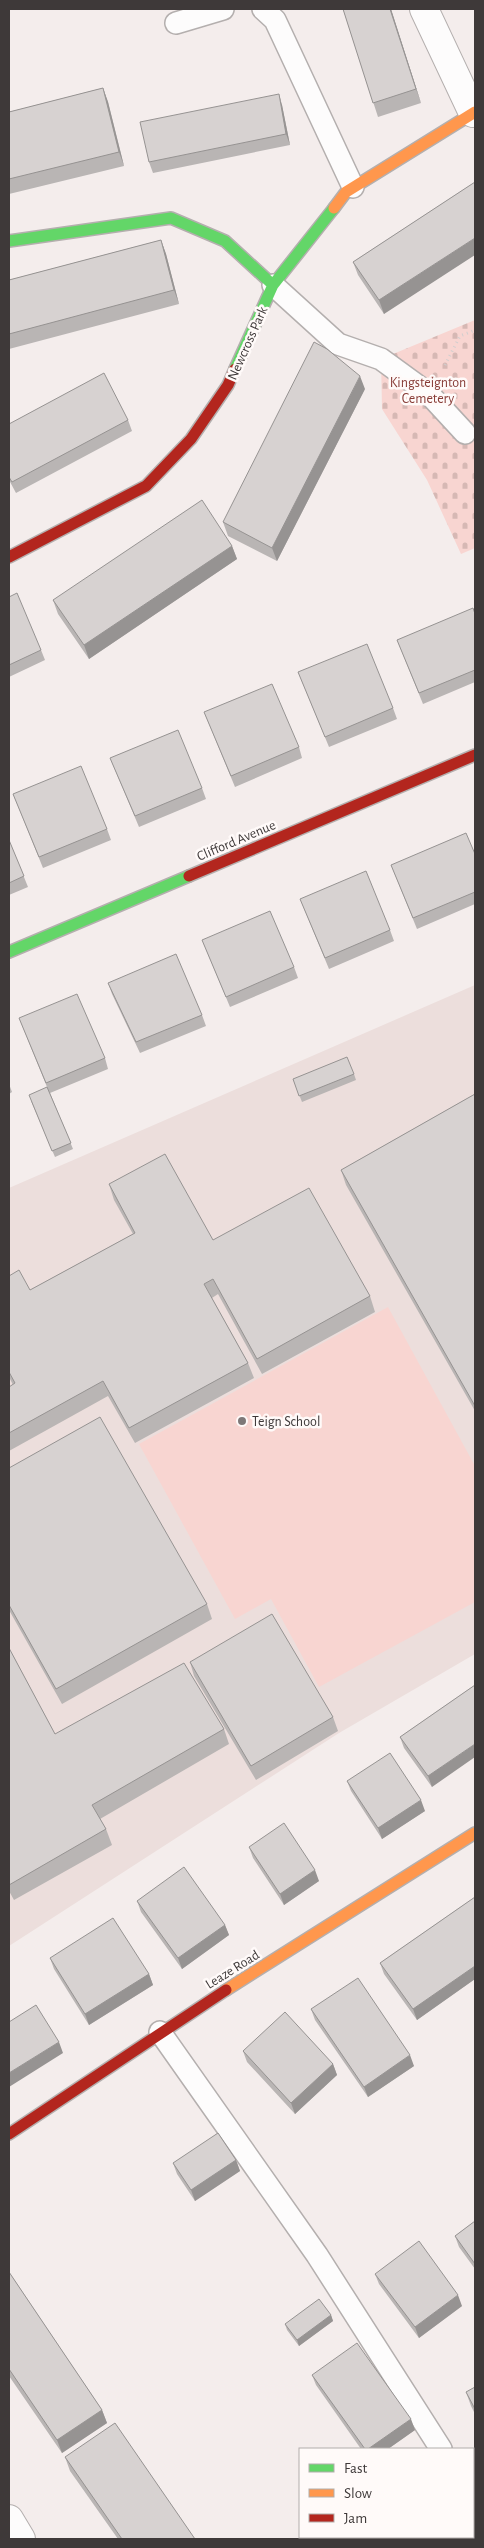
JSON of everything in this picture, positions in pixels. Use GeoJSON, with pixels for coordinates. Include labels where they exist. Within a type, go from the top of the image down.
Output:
{"type":"FeatureCollection","features":[{"type":"Feature","properties":{"kind":"street","name":"Newcross Park"},"geometry":{"type":"LineString","coordinates":[[9,557],[146,486],[191,439],[228,385],[273,285],[346,192],[474,113],[424,9]]}},
{"type":"Feature","properties":{"kind":"street"},"geometry":{"type":"LineString","coordinates":[[9,241],[172,218],[225,241],[273,285]]}},
{"type":"Feature","properties":{"kind":"street","name":"Clifford Avenue"},"geometry":{"type":"LineString","coordinates":[[9,952],[475,755]]}},
{"type":"Feature","properties":{"kind":"street","name":"Leaze Road"},"geometry":{"type":"LineString","coordinates":[[9,2134],[160,2032],[475,1833]]}},
{"type":"Feature","properties":{"kind":"street"},"geometry":{"type":"LineString","coordinates":[[9,2519],[22,2539]]}},
{"type":"Feature","properties":{"kind":"lane"},"geometry":{"type":"LineString","coordinates":[[176,23],[223,9]]}},
{"type":"Feature","properties":{"kind":"lane"},"geometry":{"type":"LineString","coordinates":[[263,9],[275,20],[353,187]]}},
{"type":"Feature","properties":{"kind":"lane"},"geometry":{"type":"LineString","coordinates":[[273,285],[338,344],[381,359],[429,394],[465,434]]}},
{"type":"Feature","properties":{"kind":"lane"},"geometry":{"type":"LineString","coordinates":[[160,2032],[317,2255],[440,2448]]}},
{"type":"Feature","properties":{"kind":"path"},"geometry":{"type":"LineString","coordinates":[[429,394],[460,336],[475,330]]}},
{"type":"Feature","properties":{"kind":"shaded area","name":"Teign School"},"geometry":{"type":"Polygon","coordinates":[[[475,985],[475,1654],[339,1733],[9,1946],[9,1188],[475,985]]]}},
{"type":"Feature","properties":{"kind":"green space","name":"Kingsteignton Cemetery"},"geometry":{"type":"Polygon","coordinates":[[[475,320],[475,548],[461,554],[427,480],[382,409],[381,359],[475,320]]]}},
{"type":"Feature","properties":{"kind":"green space"},"geometry":{"type":"Polygon","coordinates":[[[388,1307],[475,1466],[475,1602],[319,1687],[271,1599],[235,1619],[139,1444],[388,1307]]]}},
{"type":"Feature","properties":{"kind":"building"},"geometry":{"type":"Polygon","coordinates":[[[343,9],[390,9],[416,89],[373,103],[343,9]]]}},
{"type":"Feature","properties":{"kind":"building"},"geometry":{"type":"Polygon","coordinates":[[[103,88],[119,152],[9,179],[9,112],[103,88]]]}},
{"type":"Feature","properties":{"kind":"building"},"geometry":{"type":"Polygon","coordinates":[[[279,94],[286,134],[149,162],[140,122],[279,94]]]}},
{"type":"Feature","properties":{"kind":"building"},"geometry":{"type":"Polygon","coordinates":[[[475,182],[475,238],[379,300],[353,262],[475,182]]]}},
{"type":"Feature","properties":{"kind":"building"},"geometry":{"type":"Polygon","coordinates":[[[161,240],[174,290],[9,334],[9,280],[161,240]]]}},
{"type":"Feature","properties":{"kind":"building"},"geometry":{"type":"Polygon","coordinates":[[[314,342],[327,349],[360,376],[272,548],[223,522],[314,342]]]}},
{"type":"Feature","properties":{"kind":"building"},"geometry":{"type":"Polygon","coordinates":[[[104,373],[128,420],[12,482],[9,477],[9,424],[104,373]]]}},
{"type":"Feature","properties":{"kind":"building"},"geometry":{"type":"Polygon","coordinates":[[[202,500],[232,546],[84,645],[53,600],[202,500]]]}},
{"type":"Feature","properties":{"kind":"building"},"geometry":{"type":"Polygon","coordinates":[[[17,593],[41,650],[9,665],[9,597],[17,593]]]}},
{"type":"Feature","properties":{"kind":"building"},"geometry":{"type":"Polygon","coordinates":[[[473,608],[475,614],[475,670],[419,693],[397,640],[473,608]]]}},
{"type":"Feature","properties":{"kind":"building"},"geometry":{"type":"Polygon","coordinates":[[[367,644],[393,708],[325,737],[298,672],[367,644]]]}},
{"type":"Feature","properties":{"kind":"building"},"geometry":{"type":"Polygon","coordinates":[[[272,684],[299,747],[231,776],[204,712],[272,684]]]}},
{"type":"Feature","properties":{"kind":"building"},"geometry":{"type":"Polygon","coordinates":[[[178,730],[202,788],[135,816],[110,758],[178,730]]]}},
{"type":"Feature","properties":{"kind":"building"},"geometry":{"type":"Polygon","coordinates":[[[81,766],[107,829],[39,857],[13,794],[81,766]]]}},
{"type":"Feature","properties":{"kind":"building"},"geometry":{"type":"Polygon","coordinates":[[[466,833],[475,854],[475,892],[413,918],[391,865],[466,833]]]}},
{"type":"Feature","properties":{"kind":"building"},"geometry":{"type":"Polygon","coordinates":[[[9,840],[24,876],[9,883],[9,840]]]}},
{"type":"Feature","properties":{"kind":"building"},"geometry":{"type":"Polygon","coordinates":[[[366,871],[390,930],[325,958],[300,899],[366,871]]]}},
{"type":"Feature","properties":{"kind":"building"},"geometry":{"type":"Polygon","coordinates":[[[270,911],[294,967],[226,997],[202,940],[270,911]]]}},
{"type":"Feature","properties":{"kind":"building"},"geometry":{"type":"Polygon","coordinates":[[[176,954],[202,1015],[136,1042],[108,983],[176,954]]]}},
{"type":"Feature","properties":{"kind":"building"},"geometry":{"type":"Polygon","coordinates":[[[77,994],[105,1058],[46,1083],[19,1018],[77,994]]]}},
{"type":"Feature","properties":{"kind":"building"},"geometry":{"type":"Polygon","coordinates":[[[347,1057],[354,1074],[299,1096],[293,1079],[347,1057]]]}},
{"type":"Feature","properties":{"kind":"building"},"geometry":{"type":"Polygon","coordinates":[[[47,1087],[71,1143],[52,1151],[29,1095],[47,1087]]]}},
{"type":"Feature","properties":{"kind":"building"},"geometry":{"type":"Polygon","coordinates":[[[475,1094],[475,1406],[341,1170],[475,1094]]]}},
{"type":"Feature","properties":{"kind":"building"},"geometry":{"type":"Polygon","coordinates":[[[165,1154],[213,1240],[309,1188],[370,1296],[257,1359],[213,1279],[204,1284],[248,1363],[129,1428],[103,1381],[9,1433],[9,1387],[15,1383],[9,1372],[9,1276],[19,1270],[30,1290],[135,1233],[109,1184],[165,1154]]]}},
{"type":"Feature","properties":{"kind":"building"},"geometry":{"type":"Polygon","coordinates":[[[100,1417],[207,1604],[56,1689],[9,1605],[9,1468],[100,1417]]]}},
{"type":"Feature","properties":{"kind":"building"},"geometry":{"type":"Polygon","coordinates":[[[272,1614],[333,1717],[251,1766],[190,1662],[272,1614]]]}},
{"type":"Feature","properties":{"kind":"building"},"geometry":{"type":"Polygon","coordinates":[[[9,1648],[55,1734],[184,1663],[224,1729],[92,1805],[106,1829],[9,1885],[9,1648]]]}},
{"type":"Feature","properties":{"kind":"building"},"geometry":{"type":"Polygon","coordinates":[[[475,1685],[475,1744],[428,1776],[400,1737],[475,1685]]]}},
{"type":"Feature","properties":{"kind":"building"},"geometry":{"type":"Polygon","coordinates":[[[390,1753],[421,1800],[378,1828],[347,1781],[390,1753]]]}},
{"type":"Feature","properties":{"kind":"building"},"geometry":{"type":"Polygon","coordinates":[[[284,1823],[315,1870],[280,1894],[249,1847],[284,1823]]]}},
{"type":"Feature","properties":{"kind":"building"},"geometry":{"type":"Polygon","coordinates":[[[184,1867],[225,1925],[178,1958],[137,1901],[184,1867]]]}},
{"type":"Feature","properties":{"kind":"building"},"geometry":{"type":"Polygon","coordinates":[[[475,1897],[475,1966],[413,2009],[380,1963],[475,1897]]]}},
{"type":"Feature","properties":{"kind":"building"},"geometry":{"type":"Polygon","coordinates":[[[113,1918],[149,1974],[85,2014],[50,1958],[113,1918]]]}},
{"type":"Feature","properties":{"kind":"building"},"geometry":{"type":"Polygon","coordinates":[[[358,1978],[410,2055],[364,2087],[311,2009],[358,1978]]]}},
{"type":"Feature","properties":{"kind":"building"},"geometry":{"type":"Polygon","coordinates":[[[36,2005],[59,2042],[9,2073],[9,2022],[36,2005]]]}},
{"type":"Feature","properties":{"kind":"building"},"geometry":{"type":"Polygon","coordinates":[[[285,2012],[333,2064],[291,2103],[243,2051],[285,2012]]]}},
{"type":"Feature","properties":{"kind":"building"},"geometry":{"type":"Polygon","coordinates":[[[218,2133],[236,2160],[191,2190],[173,2163],[218,2133]]]}},
{"type":"Feature","properties":{"kind":"building"},"geometry":{"type":"Polygon","coordinates":[[[475,2221],[475,2264],[455,2236],[475,2221]]]}},
{"type":"Feature","properties":{"kind":"building"},"geometry":{"type":"Polygon","coordinates":[[[419,2241],[458,2295],[415,2327],[375,2274],[419,2241]]]}},
{"type":"Feature","properties":{"kind":"building"},"geometry":{"type":"Polygon","coordinates":[[[9,2272],[102,2410],[57,2440],[9,2369],[9,2272]]]}},
{"type":"Feature","properties":{"kind":"building"},"geometry":{"type":"Polygon","coordinates":[[[319,2299],[331,2315],[297,2340],[285,2324],[319,2299]]]}},
{"type":"Feature","properties":{"kind":"building"},"geometry":{"type":"Polygon","coordinates":[[[357,2343],[411,2419],[369,2448],[364,2448],[312,2375],[357,2343]]]}},
{"type":"Feature","properties":{"kind":"building"},"geometry":{"type":"Polygon","coordinates":[[[475,2387],[475,2409],[466,2392],[475,2387]]]}},
{"type":"Feature","properties":{"kind":"building"},"geometry":{"type":"Polygon","coordinates":[[[115,2423],[195,2539],[122,2539],[65,2457],[115,2423]]]}},
{"type":"Feature","properties":{"kind":"traffic: fast"},"geometry":{"type":"LineString","coordinates":[[235,369],[273,285],[334,208]]}},
{"type":"Feature","properties":{"kind":"traffic: fast"},"geometry":{"type":"LineString","coordinates":[[9,241],[171,218],[225,241],[273,285]]}},
{"type":"Feature","properties":{"kind":"traffic: fast"},"geometry":{"type":"LineString","coordinates":[[9,952],[189,876]]}},
{"type":"Feature","properties":{"kind":"traffic: slow"},"geometry":{"type":"LineString","coordinates":[[334,208],[346,192],[475,112]]}},
{"type":"Feature","properties":{"kind":"traffic: slow"},"geometry":{"type":"LineString","coordinates":[[226,1990],[475,1833]]}},
{"type":"Feature","properties":{"kind":"traffic: jam"},"geometry":{"type":"LineString","coordinates":[[9,557],[146,486],[191,439],[228,385],[235,369]]}},
{"type":"Feature","properties":{"kind":"traffic: jam"},"geometry":{"type":"LineString","coordinates":[[189,876],[475,755]]}},
{"type":"Feature","properties":{"kind":"traffic: jam"},"geometry":{"type":"LineString","coordinates":[[9,2134],[226,1990]]}},
{"type":"Feature","properties":{"kind":"place","name":"Teign School"},"geometry":{"type":"Point","coordinates":[242,1421]}}]}
